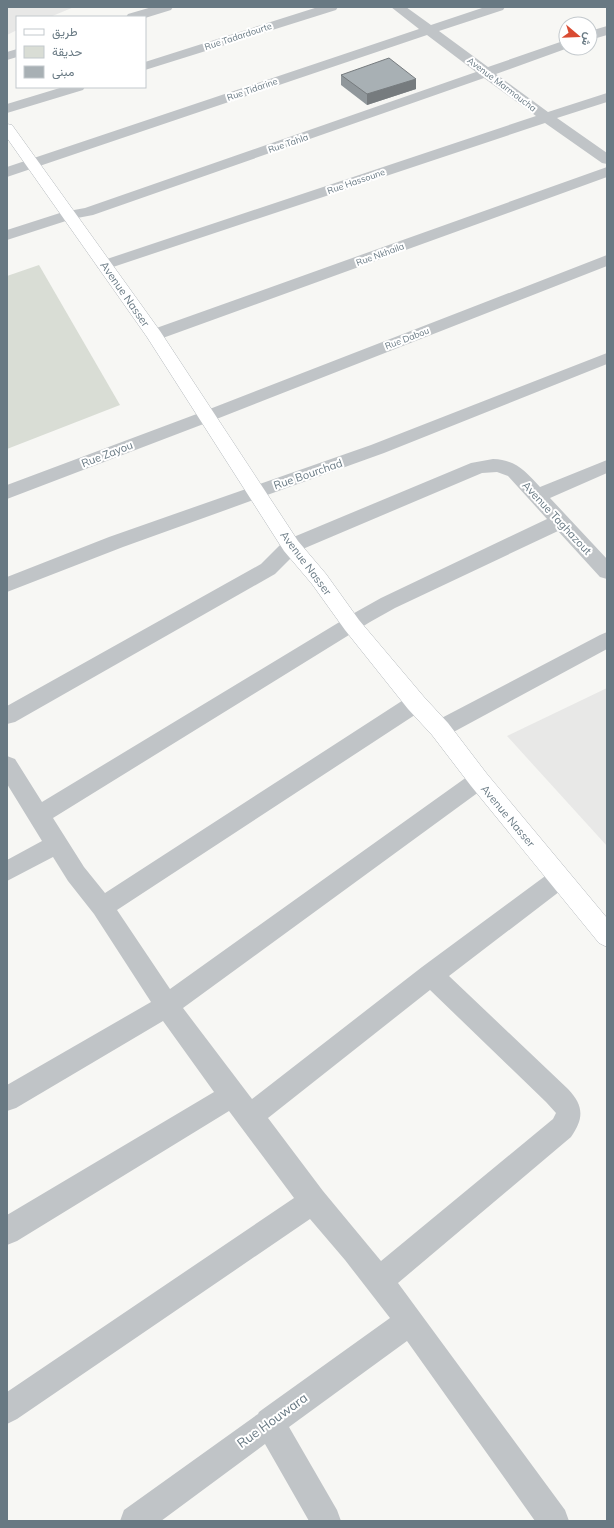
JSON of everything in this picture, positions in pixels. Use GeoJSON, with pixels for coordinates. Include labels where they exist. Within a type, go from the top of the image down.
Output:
{"type":"FeatureCollection","features":[{"type":"Feature","properties":{"kind":"street"},"geometry":{"type":"LineString","coordinates":[[137,16],[166,7]]}},
{"type":"Feature","properties":{"kind":"street","name":"Rue Tadardourte"},"geometry":{"type":"LineString","coordinates":[[146,66],[331,7]]}},
{"type":"Feature","properties":{"kind":"street","name":"Avenue Marmoucha"},"geometry":{"type":"LineString","coordinates":[[398,7],[546,117],[607,160]]}},
{"type":"Feature","properties":{"kind":"street","name":"Rue Tidarine"},"geometry":{"type":"LineString","coordinates":[[7,172],[498,7]]}},
{"type":"Feature","properties":{"kind":"street","name":"Rue Tahla"},"geometry":{"type":"LineString","coordinates":[[7,235],[68,214],[95,209],[320,132],[558,47]]}},
{"type":"Feature","properties":{"kind":"street"},"geometry":{"type":"LineString","coordinates":[[7,109],[75,88]]}},
{"type":"Feature","properties":{"kind":"street","name":"Rue Hassoune"},"geometry":{"type":"LineString","coordinates":[[104,265],[607,97]]}},
{"type":"Feature","properties":{"kind":"street","name":"Avenue Nasser"},"geometry":{"type":"LineString","coordinates":[[7,128],[31,164],[154,335],[291,546],[319,579],[352,625],[416,703],[440,729],[479,780],[607,936]]}},
{"type":"Feature","properties":{"kind":"street","name":"Rue Nkhaila"},"geometry":{"type":"LineString","coordinates":[[154,335],[607,172]]}},
{"type":"Feature","properties":{"kind":"street","name":"Rue Dabou"},"geometry":{"type":"LineString","coordinates":[[208,416],[607,260]]}},
{"type":"Feature","properties":{"kind":"street","name":"Rue Bourchad"},"geometry":{"type":"LineString","coordinates":[[7,585],[164,524],[410,437],[607,358]]}},
{"type":"Feature","properties":{"kind":"street","name":"Rue Zayou"},"geometry":{"type":"LineString","coordinates":[[7,492],[208,416]]}},
{"type":"Feature","properties":{"kind":"street","name":"Avenue Taghazout"},"geometry":{"type":"LineString","coordinates":[[291,546],[478,467],[492,465],[505,466],[515,472],[607,572]]}},
{"type":"Feature","properties":{"kind":"street"},"geometry":{"type":"LineString","coordinates":[[536,496],[607,466]]}},
{"type":"Feature","properties":{"kind":"street"},"geometry":{"type":"LineString","coordinates":[[39,815],[388,603],[561,521]]}},
{"type":"Feature","properties":{"kind":"street"},"geometry":{"type":"LineString","coordinates":[[7,716],[268,569],[291,546]]}},
{"type":"Feature","properties":{"kind":"street"},"geometry":{"type":"LineString","coordinates":[[440,729],[607,640]]}},
{"type":"Feature","properties":{"kind":"street"},"geometry":{"type":"LineString","coordinates":[[102,907],[416,703]]}},
{"type":"Feature","properties":{"kind":"street"},"geometry":{"type":"LineString","coordinates":[[7,765],[76,874],[102,907],[167,1006],[232,1095],[250,1116],[313,1201],[355,1250],[410,1321],[554,1521]]}},
{"type":"Feature","properties":{"kind":"street"},"geometry":{"type":"LineString","coordinates":[[7,1098],[167,1006],[479,780]]}},
{"type":"Feature","properties":{"kind":"street"},"geometry":{"type":"LineString","coordinates":[[7,871],[57,844]]}},
{"type":"Feature","properties":{"kind":"street"},"geometry":{"type":"LineString","coordinates":[[250,1116],[431,975],[560,878]]}},
{"type":"Feature","properties":{"kind":"street"},"geometry":{"type":"LineString","coordinates":[[378,1281],[562,1128],[568,1120],[570,1113],[568,1107],[555,1093],[431,975]]}},
{"type":"Feature","properties":{"kind":"street"},"geometry":{"type":"LineString","coordinates":[[7,1231],[232,1095]]}},
{"type":"Feature","properties":{"kind":"street"},"geometry":{"type":"LineString","coordinates":[[7,1408],[313,1201]]}},
{"type":"Feature","properties":{"kind":"street","name":"Rue Houwara"},"geometry":{"type":"LineString","coordinates":[[135,1521],[269,1422],[410,1321]]}},
{"type":"Feature","properties":{"kind":"street"},"geometry":{"type":"LineString","coordinates":[[269,1422],[326,1521]]}},
{"type":"Feature","properties":{"kind":"shaded area"},"geometry":{"type":"Polygon","coordinates":[[[7,7],[74,7],[52,16],[16,16],[16,30],[7,35],[7,7]]]}},
{"type":"Feature","properties":{"kind":"shaded area"},"geometry":{"type":"Polygon","coordinates":[[[607,688],[607,846],[507,736],[607,688]]]}},
{"type":"Feature","properties":{"kind":"green space"},"geometry":{"type":"Polygon","coordinates":[[[39,265],[120,405],[7,449],[7,276],[39,265]]]}},
{"type":"Feature","properties":{"kind":"building"},"geometry":{"type":"Polygon","coordinates":[[[389,58],[416,79],[367,94],[341,75],[389,58]]]}}]}
